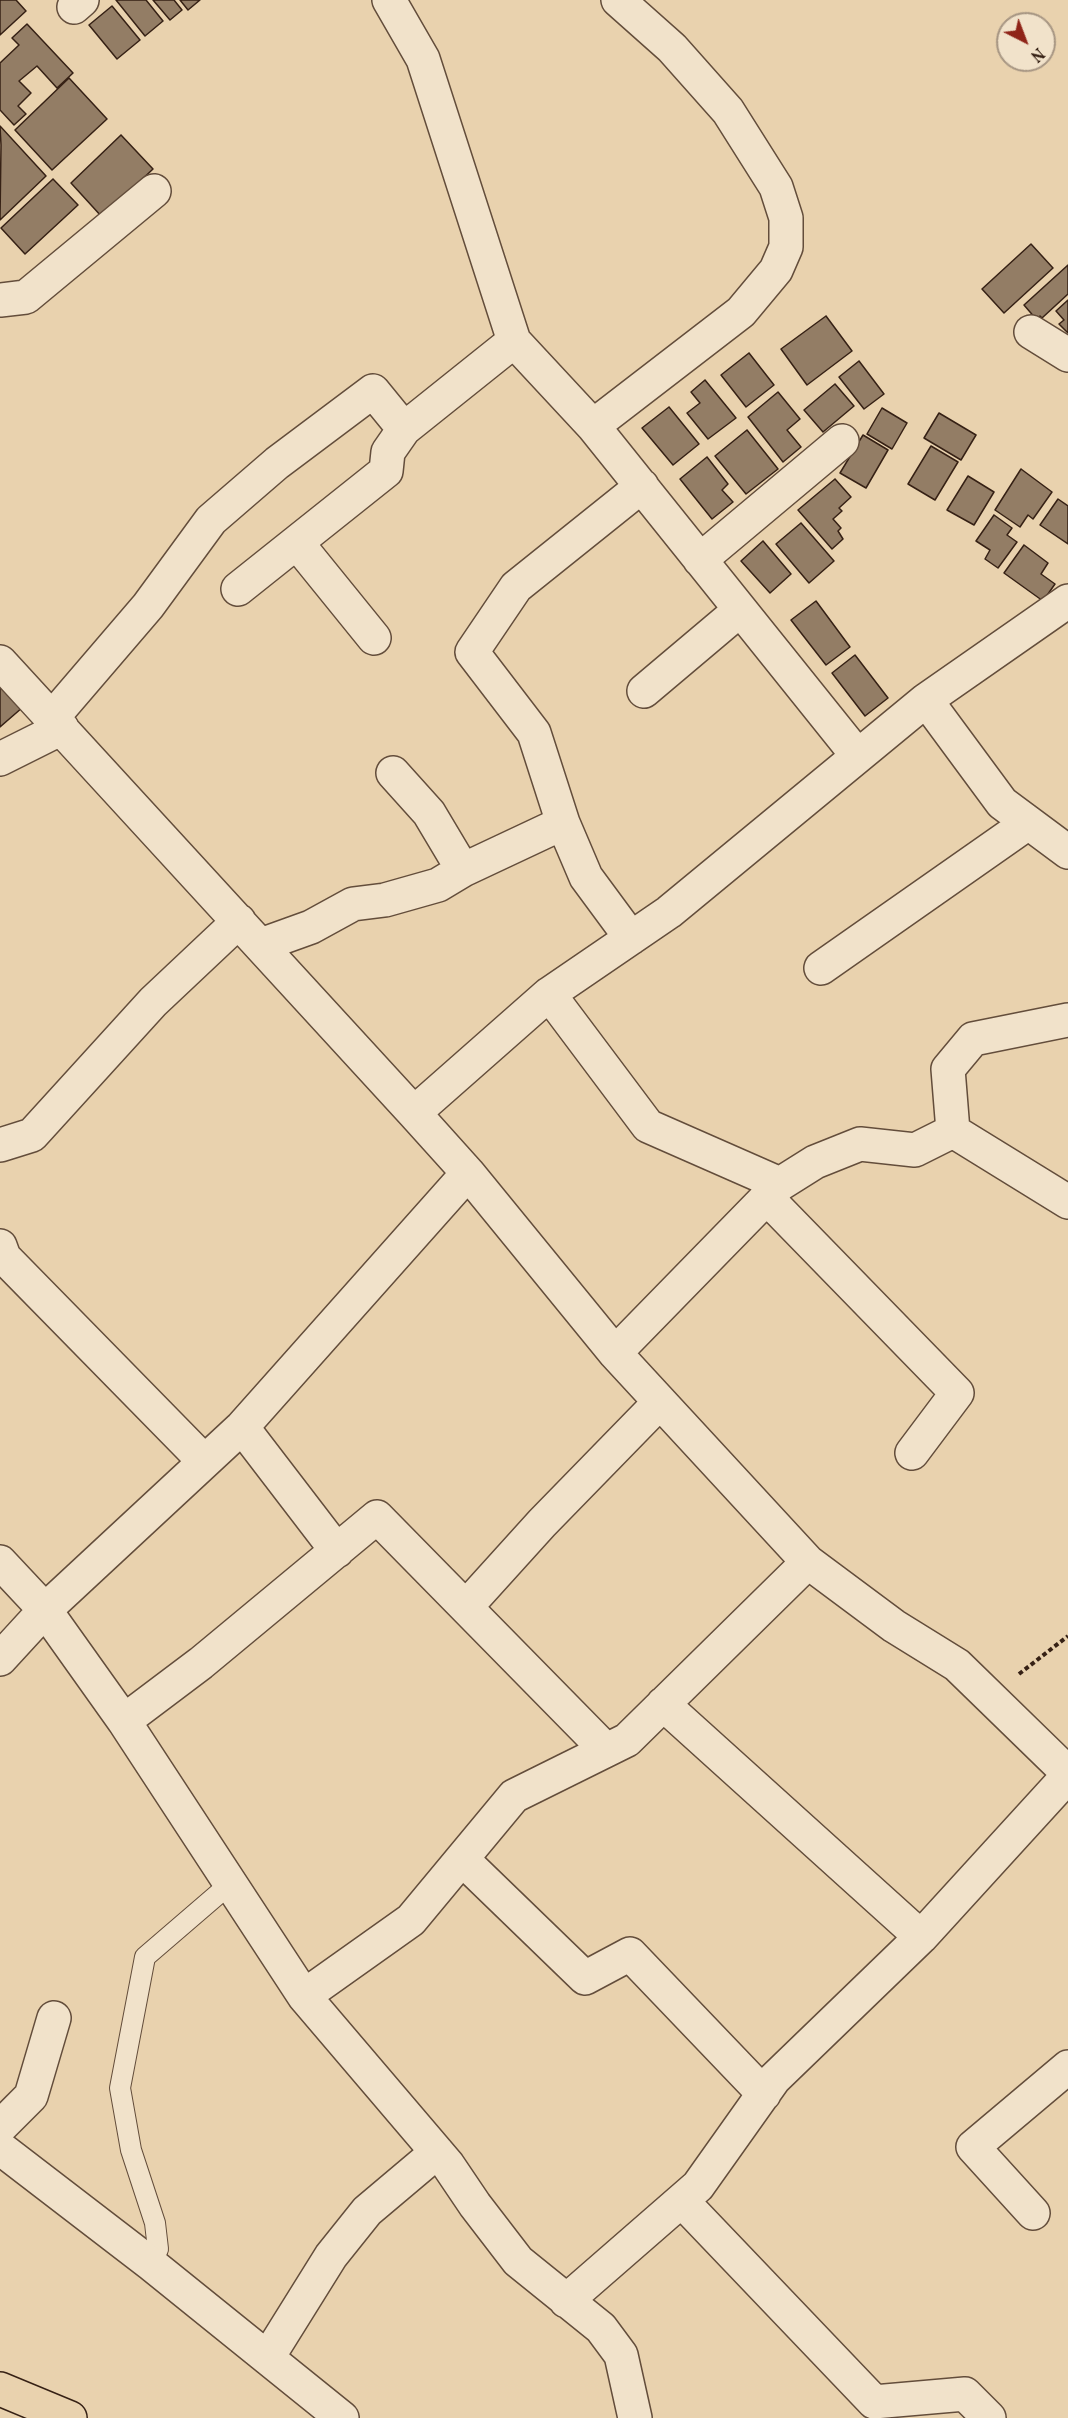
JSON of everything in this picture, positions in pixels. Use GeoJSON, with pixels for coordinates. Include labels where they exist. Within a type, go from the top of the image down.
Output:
{"type":"FeatureCollection","features":[{"type":"Feature","properties":{"kind":"highway"},"geometry":{"type":"LineString","coordinates":[[0,2389],[70,2418]]}},
{"type":"Feature","properties":{"kind":"street"},"geometry":{"type":"LineString","coordinates":[[389,0],[423,59],[514,341],[593,426],[857,755]]}},
{"type":"Feature","properties":{"kind":"street"},"geometry":{"type":"LineString","coordinates":[[593,426],[741,312],[776,270],[786,247],[786,218],[776,187],[728,111],[672,48],[618,0]]}},
{"type":"Feature","properties":{"kind":"street"},"geometry":{"type":"LineString","coordinates":[[0,300],[26,297],[154,191]]}},
{"type":"Feature","properties":{"kind":"street"},"geometry":{"type":"LineString","coordinates":[[1031,332],[1068,355]]}},
{"type":"Feature","properties":{"kind":"street"},"geometry":{"type":"LineString","coordinates":[[238,590],[386,471],[388,452],[404,429],[514,341]]}},
{"type":"Feature","properties":{"kind":"street"},"geometry":{"type":"LineString","coordinates":[[0,759],[57,723],[211,520],[277,463],[373,391],[404,429]]}},
{"type":"Feature","properties":{"kind":"street"},"geometry":{"type":"LineString","coordinates":[[700,560],[842,441]]}},
{"type":"Feature","properties":{"kind":"street"},"geometry":{"type":"LineString","coordinates":[[631,938],[586,877],[563,823],[534,733],[472,652],[516,587],[642,486]]}},
{"type":"Feature","properties":{"kind":"street"},"geometry":{"type":"LineString","coordinates":[[297,543],[374,638]]}},
{"type":"Feature","properties":{"kind":"street"},"geometry":{"type":"LineString","coordinates":[[414,1113],[549,994],[669,912],[857,755],[927,700],[1068,601]]}},
{"type":"Feature","properties":{"kind":"street"},"geometry":{"type":"LineString","coordinates":[[644,691],[740,610]]}},
{"type":"Feature","properties":{"kind":"street"},"geometry":{"type":"LineString","coordinates":[[0,662],[468,1173],[615,1353],[808,1562],[894,1626],[957,1665],[1068,1775],[921,1937],[774,2079],[698,2186],[566,2301]]}},
{"type":"Feature","properties":{"kind":"street"},"geometry":{"type":"LineString","coordinates":[[927,700],[1002,803],[1068,852]]}},
{"type":"Feature","properties":{"kind":"street"},"geometry":{"type":"LineString","coordinates":[[393,773],[429,813],[463,870]]}},
{"type":"Feature","properties":{"kind":"street"},"geometry":{"type":"LineString","coordinates":[[261,945],[311,927],[353,904],[385,900],[438,885],[463,870],[563,823]]}},
{"type":"Feature","properties":{"kind":"street"},"geometry":{"type":"LineString","coordinates":[[821,968],[1028,823]]}},
{"type":"Feature","properties":{"kind":"street"},"geometry":{"type":"LineString","coordinates":[[0,1144],[32,1135],[153,1002],[239,921]]}},
{"type":"Feature","properties":{"kind":"street"},"geometry":{"type":"LineString","coordinates":[[549,994],[648,1126],[773,1191],[957,1393],[912,1453]]}},
{"type":"Feature","properties":{"kind":"street"},"geometry":{"type":"LineString","coordinates":[[953,1131],[948,1069],[973,1039],[1068,1020]]}},
{"type":"Feature","properties":{"kind":"street"},"geometry":{"type":"LineString","coordinates":[[615,1353],[773,1191],[815,1162],[860,1144],[915,1150],[953,1131]]}},
{"type":"Feature","properties":{"kind":"street"},"geometry":{"type":"LineString","coordinates":[[953,1131],[1068,1202]]}},
{"type":"Feature","properties":{"kind":"street"},"geometry":{"type":"LineString","coordinates":[[0,1659],[45,1610],[242,1427],[468,1173]]}},
{"type":"Feature","properties":{"kind":"street"},"geometry":{"type":"LineString","coordinates":[[0,1246],[4,1257],[204,1461]]}},
{"type":"Feature","properties":{"kind":"street"},"geometry":{"type":"LineString","coordinates":[[466,1607],[542,1523],[660,1401]]}},
{"type":"Feature","properties":{"kind":"street"},"geometry":{"type":"LineString","coordinates":[[242,1427],[338,1551]]}},
{"type":"Feature","properties":{"kind":"street"},"geometry":{"type":"LineString","coordinates":[[124,1720],[201,1663],[377,1517],[606,1750]]}},
{"type":"Feature","properties":{"kind":"street"},"geometry":{"type":"LineString","coordinates":[[0,1562],[45,1610],[124,1720],[304,1996],[437,2152],[518,2261],[601,2328],[621,2355],[635,2418]]}},
{"type":"Feature","properties":{"kind":"street"},"geometry":{"type":"LineString","coordinates":[[304,1996],[411,1920],[514,1796],[627,1740],[808,1562]]}},
{"type":"Feature","properties":{"kind":"street"},"geometry":{"type":"LineString","coordinates":[[663,1704],[921,1937]]}},
{"type":"Feature","properties":{"kind":"street"},"geometry":{"type":"LineString","coordinates":[[462,1859],[585,1978],[630,1954],[764,2094]]}},
{"type":"Feature","properties":{"kind":"street"},"geometry":{"type":"LineString","coordinates":[[0,2127],[31,2096],[54,2018]]}},
{"type":"Feature","properties":{"kind":"street"},"geometry":{"type":"LineString","coordinates":[[1033,2213],[973,2146],[1068,2067]]}},
{"type":"Feature","properties":{"kind":"street"},"geometry":{"type":"LineString","coordinates":[[0,2148],[152,2264],[342,2418]]}},
{"type":"Feature","properties":{"kind":"street"},"geometry":{"type":"LineString","coordinates":[[268,2357],[331,2256],[367,2211],[437,2152]]}},
{"type":"Feature","properties":{"kind":"street"},"geometry":{"type":"LineString","coordinates":[[682,2200],[874,2402],[965,2394],[990,2418]]}},
{"type":"Feature","properties":{"kind":"lane"},"geometry":{"type":"LineString","coordinates":[[152,2264],[158,2249],[155,2223],[131,2150],[120,2088],[146,1957],[231,1883]]}},
{"type":"Feature","properties":{"kind":"path"},"geometry":{"type":"LineString","coordinates":[[990,1697],[1068,1636]]}},
{"type":"Feature","properties":{"kind":"building"},"geometry":{"type":"Polygon","coordinates":[[[0,0],[16,0],[26,11],[0,35],[0,0]]]}},
{"type":"Feature","properties":{"kind":"building"},"geometry":{"type":"Polygon","coordinates":[[[116,0],[146,0],[163,21],[145,36],[116,0]]]}},
{"type":"Feature","properties":{"kind":"building"},"geometry":{"type":"Polygon","coordinates":[[[153,0],[174,0],[182,10],[170,20],[153,0]]]}},
{"type":"Feature","properties":{"kind":"building"},"geometry":{"type":"Polygon","coordinates":[[[180,0],[200,0],[188,10],[180,0]]]}},
{"type":"Feature","properties":{"kind":"building"},"geometry":{"type":"Polygon","coordinates":[[[112,6],[140,40],[117,59],[89,25],[112,6]]]}},
{"type":"Feature","properties":{"kind":"building"},"geometry":{"type":"Polygon","coordinates":[[[27,24],[73,73],[57,88],[37,66],[19,81],[31,93],[18,106],[26,114],[14,125],[0,110],[0,63],[19,45],[12,38],[27,24]]]}},
{"type":"Feature","properties":{"kind":"building"},"geometry":{"type":"Polygon","coordinates":[[[69,78],[107,119],[52,170],[15,130],[69,78]]]}},
{"type":"Feature","properties":{"kind":"building"},"geometry":{"type":"Polygon","coordinates":[[[0,126],[46,176],[0,220],[1,145],[0,126]]]}},
{"type":"Feature","properties":{"kind":"building"},"geometry":{"type":"Polygon","coordinates":[[[121,135],[153,169],[102,217],[71,183],[121,135]]]}},
{"type":"Feature","properties":{"kind":"building"},"geometry":{"type":"Polygon","coordinates":[[[53,179],[78,205],[25,254],[1,228],[53,179]]]}},
{"type":"Feature","properties":{"kind":"building"},"geometry":{"type":"Polygon","coordinates":[[[1031,244],[1053,268],[1004,313],[982,289],[1031,244]]]}},
{"type":"Feature","properties":{"kind":"building"},"geometry":{"type":"Polygon","coordinates":[[[1068,265],[1068,294],[1042,318],[1040,316],[1036,319],[1024,305],[1068,265]]]}},
{"type":"Feature","properties":{"kind":"building"},"geometry":{"type":"Polygon","coordinates":[[[1068,300],[1068,333],[1059,324],[1064,320],[1056,311],[1068,300]]]}},
{"type":"Feature","properties":{"kind":"building"},"geometry":{"type":"Polygon","coordinates":[[[826,316],[852,351],[807,385],[781,349],[826,316]]]}},
{"type":"Feature","properties":{"kind":"building"},"geometry":{"type":"Polygon","coordinates":[[[749,353],[774,385],[746,407],[721,375],[749,353]]]}},
{"type":"Feature","properties":{"kind":"building"},"geometry":{"type":"Polygon","coordinates":[[[859,361],[884,394],[864,409],[839,377],[859,361]]]}},
{"type":"Feature","properties":{"kind":"building"},"geometry":{"type":"Polygon","coordinates":[[[705,380],[736,418],[708,439],[687,413],[700,403],[691,392],[705,380]]]}},
{"type":"Feature","properties":{"kind":"building"},"geometry":{"type":"Polygon","coordinates":[[[835,384],[854,406],[823,432],[804,410],[835,384]]]}},
{"type":"Feature","properties":{"kind":"building"},"geometry":{"type":"Polygon","coordinates":[[[778,392],[800,419],[787,430],[801,447],[783,462],[748,417],[778,392]]]}},
{"type":"Feature","properties":{"kind":"building"},"geometry":{"type":"Polygon","coordinates":[[[669,407],[699,444],[673,465],[642,428],[669,407]]]}},
{"type":"Feature","properties":{"kind":"building"},"geometry":{"type":"Polygon","coordinates":[[[882,408],[907,423],[892,449],[867,434],[882,408]]]}},
{"type":"Feature","properties":{"kind":"building"},"geometry":{"type":"Polygon","coordinates":[[[939,413],[976,435],[961,460],[924,438],[939,413]]]}},
{"type":"Feature","properties":{"kind":"building"},"geometry":{"type":"Polygon","coordinates":[[[747,430],[778,469],[746,494],[715,456],[747,430]]]}},
{"type":"Feature","properties":{"kind":"building"},"geometry":{"type":"Polygon","coordinates":[[[863,435],[888,450],[866,488],[840,473],[863,435]]]}},
{"type":"Feature","properties":{"kind":"building"},"geometry":{"type":"Polygon","coordinates":[[[931,446],[958,462],[935,500],[908,484],[931,446]]]}},
{"type":"Feature","properties":{"kind":"building"},"geometry":{"type":"Polygon","coordinates":[[[707,457],[728,484],[722,490],[733,502],[712,519],[680,479],[707,457]]]}},
{"type":"Feature","properties":{"kind":"building"},"geometry":{"type":"Polygon","coordinates":[[[1021,469],[1052,492],[1033,519],[1028,515],[1020,527],[995,510],[1021,469]]]}},
{"type":"Feature","properties":{"kind":"building"},"geometry":{"type":"Polygon","coordinates":[[[968,476],[994,492],[974,525],[947,510],[968,476]]]}},
{"type":"Feature","properties":{"kind":"building"},"geometry":{"type":"Polygon","coordinates":[[[835,479],[851,497],[839,508],[842,511],[833,519],[841,528],[838,531],[843,539],[832,549],[798,510],[835,479]]]}},
{"type":"Feature","properties":{"kind":"building"},"geometry":{"type":"Polygon","coordinates":[[[1058,499],[1068,506],[1068,544],[1040,525],[1058,499]]]}},
{"type":"Feature","properties":{"kind":"building"},"geometry":{"type":"Polygon","coordinates":[[[994,515],[1012,528],[1007,535],[1017,542],[998,568],[985,559],[990,550],[976,541],[994,515]]]}},
{"type":"Feature","properties":{"kind":"building"},"geometry":{"type":"Polygon","coordinates":[[[801,523],[834,561],[809,583],[776,544],[801,523]]]}},
{"type":"Feature","properties":{"kind":"building"},"geometry":{"type":"Polygon","coordinates":[[[763,541],[791,574],[770,593],[741,561],[763,541]]]}},
{"type":"Feature","properties":{"kind":"building"},"geometry":{"type":"Polygon","coordinates":[[[1024,545],[1048,563],[1041,574],[1055,584],[1043,601],[1004,573],[1024,545]]]}},
{"type":"Feature","properties":{"kind":"building"},"geometry":{"type":"Polygon","coordinates":[[[816,601],[850,647],[826,665],[791,620],[816,601]]]}},
{"type":"Feature","properties":{"kind":"building"},"geometry":{"type":"Polygon","coordinates":[[[855,655],[888,698],[865,716],[832,673],[855,655]]]}},
{"type":"Feature","properties":{"kind":"building"},"geometry":{"type":"Polygon","coordinates":[[[0,682],[23,707],[0,727],[0,682]]]}}]}
